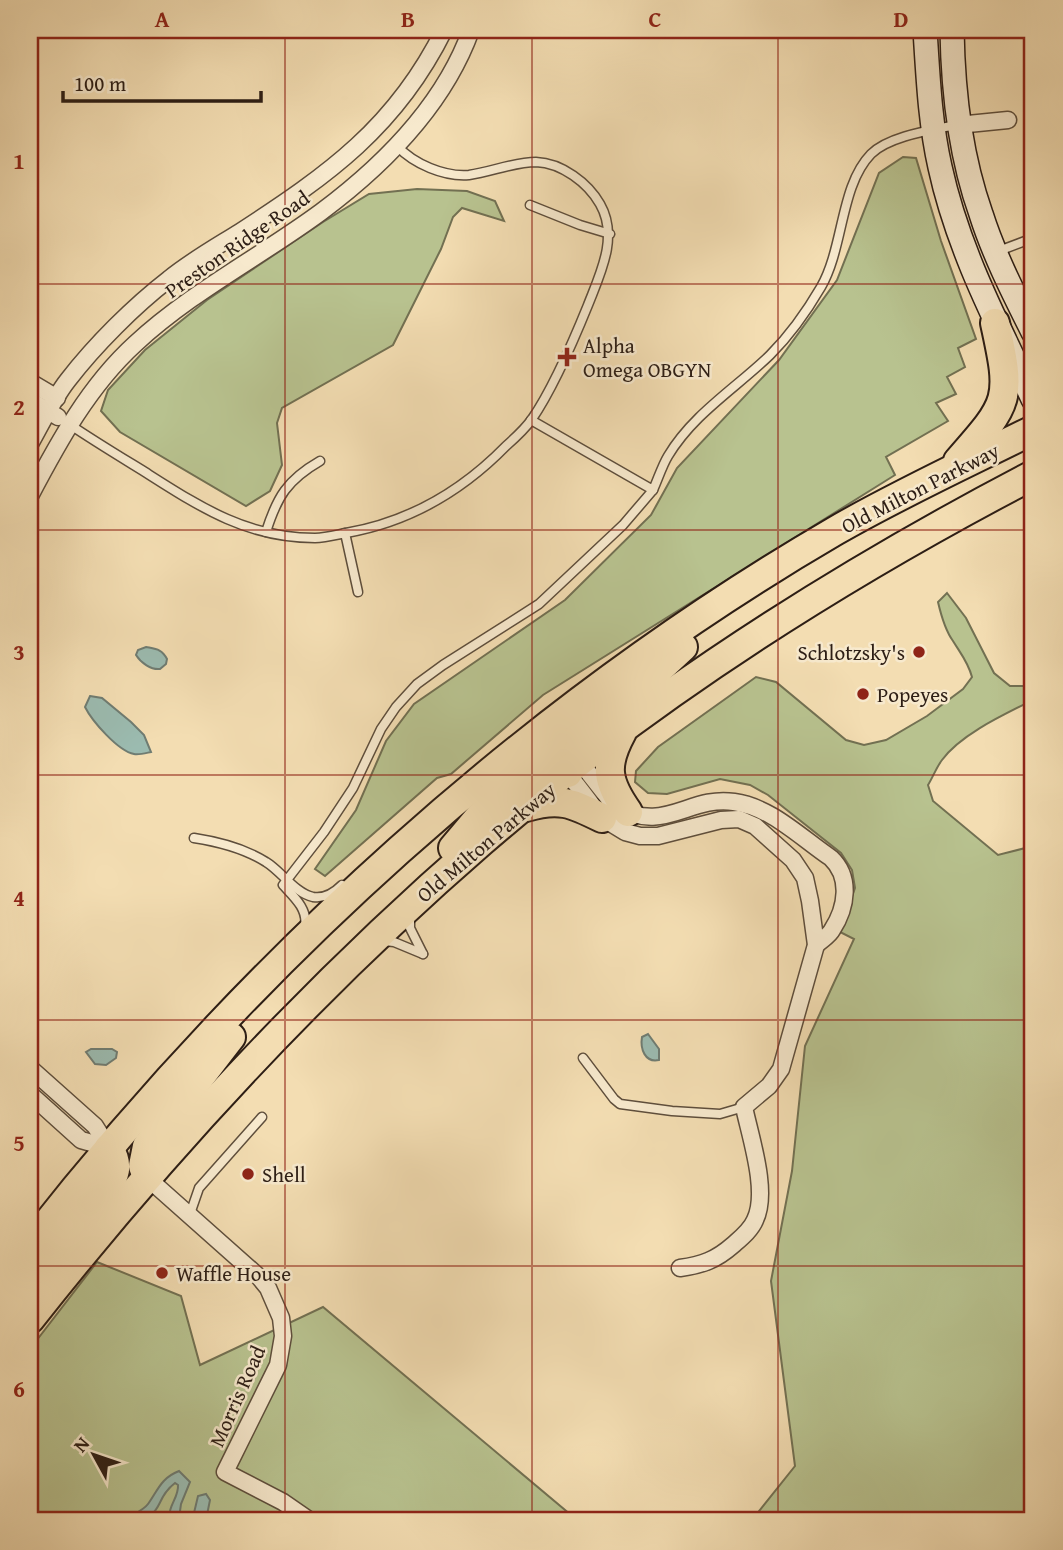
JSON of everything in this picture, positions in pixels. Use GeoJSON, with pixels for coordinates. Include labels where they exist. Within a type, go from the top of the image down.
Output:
{"type":"FeatureCollection","features":[{"type":"Feature","properties":{"kind":"highway"},"geometry":{"type":"LineString","coordinates":[[947,473],[987,428],[1003,400],[1006,383],[995,323]]}},
{"type":"Feature","properties":{"kind":"highway","name":"Old Milton Parkway"},"geometry":{"type":"LineString","coordinates":[[30,1319],[147,1177],[262,1051],[373,940],[523,807],[559,749],[718,604],[833,532],[890,500],[1033,430]]}},
{"type":"Feature","properties":{"kind":"highway","name":"Old Milton Parkway"},"geometry":{"type":"LineString","coordinates":[[30,1245],[109,1148],[254,990],[396,853],[461,796],[559,749],[623,730],[734,651],[841,583],[1033,475]]}},
{"type":"Feature","properties":{"kind":"highway"},"geometry":{"type":"LineString","coordinates":[[523,807],[559,801],[615,815],[609,766],[611,755],[623,730]]}},
{"type":"Feature","properties":{"kind":"highway"},"geometry":{"type":"LineString","coordinates":[[418,899],[443,859],[480,816],[559,749]]}},
{"type":"Feature","properties":{"kind":"highway"},"geometry":{"type":"LineString","coordinates":[[147,1177],[143,1166],[146,1146],[232,1034],[254,990]]}},
{"type":"Feature","properties":{"kind":"highway"},"geometry":{"type":"LineString","coordinates":[[30,1286],[112,1180],[116,1169],[115,1158],[109,1148]]}},
{"type":"Feature","properties":{"kind":"street","name":"Preston Ridge Road"},"geometry":{"type":"LineString","coordinates":[[30,444],[67,381],[118,324],[169,278],[337,165],[378,128],[427,64],[444,30]]}},
{"type":"Feature","properties":{"kind":"street","name":"Preston Ridge Road"},"geometry":{"type":"LineString","coordinates":[[30,496],[69,424],[93,391],[134,345],[224,275],[321,212],[397,146],[427,109],[450,74],[471,30]]}},
{"type":"Feature","properties":{"kind":"street"},"geometry":{"type":"LineString","coordinates":[[925,30],[933,130],[955,222],[995,323],[1033,399]]}},
{"type":"Feature","properties":{"kind":"street"},"geometry":{"type":"LineString","coordinates":[[952,30],[958,125],[980,214],[1033,332]]}},
{"type":"Feature","properties":{"kind":"street"},"geometry":{"type":"LineString","coordinates":[[958,125],[1008,120]]}},
{"type":"Feature","properties":{"kind":"street"},"geometry":{"type":"LineString","coordinates":[[30,382],[69,424]]}},
{"type":"Feature","properties":{"kind":"street"},"geometry":{"type":"LineString","coordinates":[[30,400],[53,405]]}},
{"type":"Feature","properties":{"kind":"street"},"geometry":{"type":"LineString","coordinates":[[559,749],[614,805],[615,815]]}},
{"type":"Feature","properties":{"kind":"street"},"geometry":{"type":"LineString","coordinates":[[559,749],[615,815],[625,832],[648,837],[658,836],[721,820],[739,819],[755,827],[793,860],[805,878],[816,945],[780,1069],[769,1086],[744,1107],[759,1183],[760,1203],[755,1221],[744,1235],[714,1261],[680,1268]]}},
{"type":"Feature","properties":{"kind":"street"},"geometry":{"type":"LineString","coordinates":[[615,815],[669,816],[706,804],[731,801],[757,807],[773,816],[831,858],[840,867],[845,879],[840,913],[831,932],[816,945]]}},
{"type":"Feature","properties":{"kind":"street","name":"Morris Road"},"geometry":{"type":"LineString","coordinates":[[30,1068],[96,1126],[109,1148]]}},
{"type":"Feature","properties":{"kind":"street","name":"Morris Road"},"geometry":{"type":"LineString","coordinates":[[30,1094],[81,1140],[109,1148],[147,1177],[263,1282],[277,1305],[282,1327],[282,1349],[278,1365],[225,1472],[283,1502],[309,1520]]}},
{"type":"Feature","properties":{"kind":"lane"},"geometry":{"type":"LineString","coordinates":[[286,882],[354,788],[381,729],[417,684],[539,604],[622,525],[653,490],[668,455],[704,412],[770,355],[800,321],[822,285],[837,246],[856,174],[873,152],[893,141],[958,125]]}},
{"type":"Feature","properties":{"kind":"lane"},"geometry":{"type":"LineString","coordinates":[[69,424],[201,508],[240,526],[277,536],[317,538],[396,521],[443,498],[489,464],[531,420],[582,319],[602,270],[610,234],[602,206],[589,189],[556,166],[537,162],[466,175],[438,171],[409,159],[397,146]]}},
{"type":"Feature","properties":{"kind":"lane"},"geometry":{"type":"LineString","coordinates":[[530,205],[610,234]]}},
{"type":"Feature","properties":{"kind":"lane"},"geometry":{"type":"LineString","coordinates":[[996,252],[1033,237]]}},
{"type":"Feature","properties":{"kind":"lane"},"geometry":{"type":"LineString","coordinates":[[531,420],[653,490]]}},
{"type":"Feature","properties":{"kind":"lane"},"geometry":{"type":"LineString","coordinates":[[266,533],[276,504],[286,487],[320,461]]}},
{"type":"Feature","properties":{"kind":"lane"},"geometry":{"type":"LineString","coordinates":[[345,533],[358,592]]}},
{"type":"Feature","properties":{"kind":"lane"},"geometry":{"type":"LineString","coordinates":[[427,814],[461,796]]}},
{"type":"Feature","properties":{"kind":"lane"},"geometry":{"type":"LineString","coordinates":[[194,838],[241,849],[267,862],[286,882],[303,908],[306,919],[304,929],[285,958]]}},
{"type":"Feature","properties":{"kind":"lane"},"geometry":{"type":"LineString","coordinates":[[286,882],[312,897],[324,897],[347,880]]}},
{"type":"Feature","properties":{"kind":"lane"},"geometry":{"type":"LineString","coordinates":[[373,940],[391,941],[424,954],[410,928],[418,899]]}},
{"type":"Feature","properties":{"kind":"lane"},"geometry":{"type":"LineString","coordinates":[[583,1058],[620,1104],[720,1114],[744,1107]]}},
{"type":"Feature","properties":{"kind":"lane"},"geometry":{"type":"LineString","coordinates":[[190,1214],[199,1188],[262,1116]]}},
{"type":"Feature","properties":{"kind":"green space"},"geometry":{"type":"Polygon","coordinates":[[[903,157],[916,158],[941,241],[976,339],[958,348],[965,367],[947,377],[956,394],[936,403],[948,421],[886,457],[895,475],[543,695],[451,774],[437,778],[325,876],[315,869],[356,810],[386,741],[414,704],[565,600],[651,515],[677,468],[779,360],[837,280],[879,173],[903,157]]]}},
{"type":"Feature","properties":{"kind":"green space"},"geometry":{"type":"Polygon","coordinates":[[[417,189],[467,191],[495,201],[504,221],[462,208],[453,217],[441,249],[393,345],[282,408],[277,423],[282,465],[270,491],[246,506],[120,432],[101,411],[108,390],[145,350],[207,300],[369,194],[417,189]]]}},
{"type":"Feature","properties":{"kind":"green space"},"geometry":{"type":"Polygon","coordinates":[[[947,593],[966,618],[994,673],[1010,686],[1033,686],[1033,700],[960,742],[942,760],[928,785],[933,801],[998,855],[1033,846],[1033,1520],[752,1520],[795,1466],[771,1281],[792,1171],[805,1046],[854,939],[840,932],[855,888],[852,870],[841,853],[768,795],[750,785],[720,779],[667,794],[648,793],[635,782],[636,771],[658,747],[756,677],[776,682],[846,740],[864,745],[886,740],[927,716],[963,689],[972,677],[942,617],[938,602],[947,593]]]}},
{"type":"Feature","properties":{"kind":"green space"},"geometry":{"type":"Polygon","coordinates":[[[97,1262],[181,1296],[200,1365],[323,1307],[577,1520],[30,1520],[30,1349],[97,1262]]]}},
{"type":"Feature","properties":{"kind":"water"},"geometry":{"type":"Polygon","coordinates":[[[146,647],[163,653],[167,659],[166,664],[157,669],[143,663],[136,655],[138,650],[146,647]]]}},
{"type":"Feature","properties":{"kind":"water"},"geometry":{"type":"Polygon","coordinates":[[[90,696],[102,698],[131,722],[144,735],[151,752],[134,754],[113,742],[85,707],[90,696]]]}},
{"type":"Feature","properties":{"kind":"water"},"geometry":{"type":"Polygon","coordinates":[[[648,1034],[659,1049],[659,1060],[650,1059],[643,1050],[642,1037],[648,1034]]]}},
{"type":"Feature","properties":{"kind":"water"},"geometry":{"type":"Polygon","coordinates":[[[91,1049],[112,1049],[117,1052],[116,1058],[106,1065],[95,1064],[86,1052],[91,1049]]]}},
{"type":"Feature","properties":{"kind":"water"},"geometry":{"type":"Polygon","coordinates":[[[179,1471],[190,1482],[180,1511],[190,1517],[194,1513],[198,1496],[206,1494],[210,1500],[206,1520],[170,1520],[170,1510],[178,1490],[175,1483],[153,1513],[147,1517],[124,1520],[146,1506],[164,1481],[179,1471]]]}},
{"type":"Feature","properties":{"kind":"place","name":"Alpha Omega OBGYN"},"geometry":{"type":"Point","coordinates":[567,357]}},
{"type":"Feature","properties":{"kind":"place","name":"Schlotzsky's"},"geometry":{"type":"Point","coordinates":[919,652]}},
{"type":"Feature","properties":{"kind":"place","name":"Popeyes"},"geometry":{"type":"Point","coordinates":[863,694]}},
{"type":"Feature","properties":{"kind":"place","name":"Shell"},"geometry":{"type":"Point","coordinates":[248,1174]}},
{"type":"Feature","properties":{"kind":"place","name":"Waffle House"},"geometry":{"type":"Point","coordinates":[162,1273]}}]}
